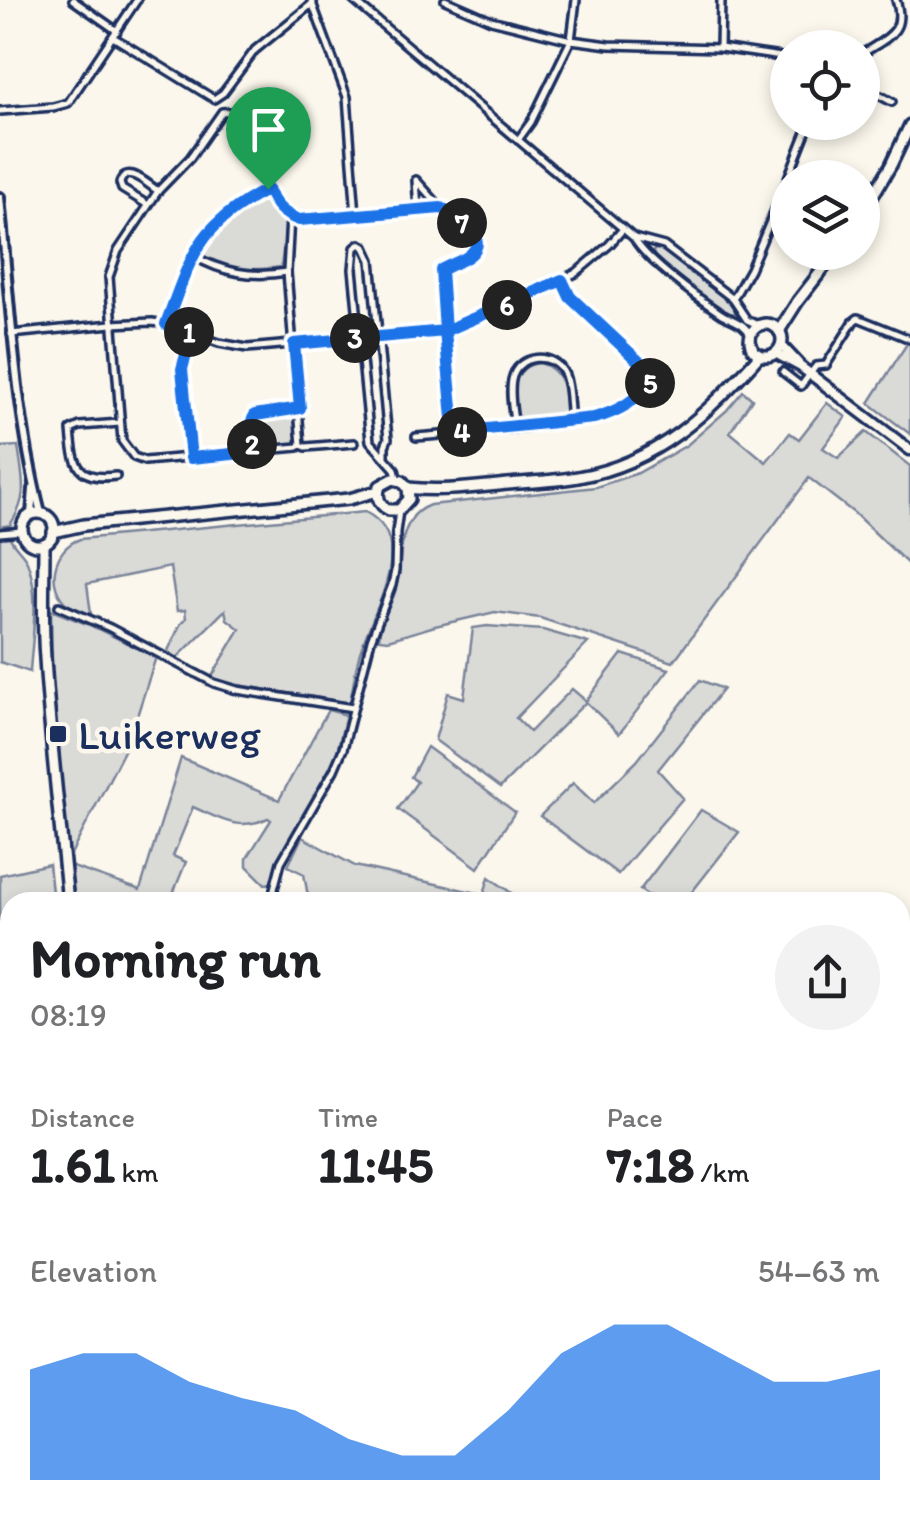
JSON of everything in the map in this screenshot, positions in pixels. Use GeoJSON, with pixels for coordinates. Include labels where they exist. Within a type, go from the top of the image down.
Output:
{"type":"FeatureCollection","features":[{"type":"Feature","properties":{"kind":"main road"},"geometry":{"type":"LineString","coordinates":[[880,183],[910,125]]}},
{"type":"Feature","properties":{"kind":"main road"},"geometry":{"type":"LineString","coordinates":[[778,349],[766,356],[757,352],[751,336],[770,327],[798,301],[822,270]]}},
{"type":"Feature","properties":{"kind":"main road"},"geometry":{"type":"LineString","coordinates":[[770,327],[778,349],[910,450]]}},
{"type":"Feature","properties":{"kind":"main road"},"geometry":{"type":"LineString","coordinates":[[39,544],[26,540],[22,531],[24,521],[36,514],[53,527],[379,496],[393,480],[408,493],[580,476],[635,460],[695,422],[757,352]]}},
{"type":"Feature","properties":{"kind":"main road"},"geometry":{"type":"LineString","coordinates":[[379,496],[394,510],[404,508],[408,493]]}},
{"type":"Feature","properties":{"kind":"main road"},"geometry":{"type":"LineString","coordinates":[[53,527],[39,544],[45,607],[44,655],[67,892]]}},
{"type":"Feature","properties":{"kind":"street"},"geometry":{"type":"LineString","coordinates":[[73,0],[115,34],[210,98],[217,98],[255,50],[312,1],[349,107],[356,215]]}},
{"type":"Feature","properties":{"kind":"street"},"geometry":{"type":"LineString","coordinates":[[0,111],[68,103],[137,0]]}},
{"type":"Feature","properties":{"kind":"street"},"geometry":{"type":"LineString","coordinates":[[353,0],[634,238],[652,259],[721,314],[744,324],[751,336]]}},
{"type":"Feature","properties":{"kind":"street"},"geometry":{"type":"LineString","coordinates":[[444,0],[492,20],[570,40],[720,48],[770,55]]}},
{"type":"Feature","properties":{"kind":"street"},"geometry":{"type":"LineString","coordinates":[[518,140],[531,122],[570,40],[576,0]]}},
{"type":"Feature","properties":{"kind":"street"},"geometry":{"type":"LineString","coordinates":[[720,48],[721,0]]}},
{"type":"Feature","properties":{"kind":"street"},"geometry":{"type":"LineString","coordinates":[[880,41],[900,24],[896,0]]}},
{"type":"Feature","properties":{"kind":"street"},"geometry":{"type":"LineString","coordinates":[[880,96],[892,102]]}},
{"type":"Feature","properties":{"kind":"street"},"geometry":{"type":"LineString","coordinates":[[354,443],[145,462],[134,457],[122,441],[111,266],[158,191],[190,158],[222,112],[238,116],[250,128],[273,201],[290,217],[299,220],[435,209],[446,210],[473,232],[474,252],[445,267],[440,274],[455,431]]}},
{"type":"Feature","properties":{"kind":"street"},"geometry":{"type":"LineString","coordinates":[[148,205],[122,189],[121,177],[132,174],[158,191]]}},
{"type":"Feature","properties":{"kind":"street"},"geometry":{"type":"LineString","coordinates":[[418,210],[416,180],[435,201],[435,209]]}},
{"type":"Feature","properties":{"kind":"street"},"geometry":{"type":"LineString","coordinates":[[166,324],[192,255],[213,225],[237,205],[268,189]]}},
{"type":"Feature","properties":{"kind":"street"},"geometry":{"type":"LineString","coordinates":[[0,197],[11,334],[36,514]]}},
{"type":"Feature","properties":{"kind":"street"},"geometry":{"type":"LineString","coordinates":[[290,217],[287,272],[301,445]]}},
{"type":"Feature","properties":{"kind":"street"},"geometry":{"type":"LineString","coordinates":[[733,299],[770,221]]}},
{"type":"Feature","properties":{"kind":"street"},"geometry":{"type":"LineString","coordinates":[[11,334],[112,324],[166,324],[220,343],[248,348],[372,334],[379,337],[445,331],[562,280],[591,262],[623,229]]}},
{"type":"Feature","properties":{"kind":"street"},"geometry":{"type":"LineString","coordinates":[[634,238],[664,246],[733,299],[747,320],[770,327]]}},
{"type":"Feature","properties":{"kind":"street"},"geometry":{"type":"LineString","coordinates":[[387,459],[371,260],[360,244],[352,262],[370,441],[395,469],[393,480]]}},
{"type":"Feature","properties":{"kind":"street"},"geometry":{"type":"LineString","coordinates":[[652,259],[652,249],[658,244]]}},
{"type":"Feature","properties":{"kind":"street"},"geometry":{"type":"LineString","coordinates":[[192,255],[243,275],[287,272]]}},
{"type":"Feature","properties":{"kind":"street"},"geometry":{"type":"LineString","coordinates":[[416,437],[594,418],[622,408],[647,387],[652,374],[570,297],[562,280]]}},
{"type":"Feature","properties":{"kind":"street"},"geometry":{"type":"LineString","coordinates":[[732,318],[740,309]]}},
{"type":"Feature","properties":{"kind":"street"},"geometry":{"type":"LineString","coordinates":[[783,372],[801,386],[816,366],[826,365],[858,318],[910,339]]}},
{"type":"Feature","properties":{"kind":"street"},"geometry":{"type":"LineString","coordinates":[[191,458],[182,369],[192,333]]}},
{"type":"Feature","properties":{"kind":"street"},"geometry":{"type":"LineString","coordinates":[[515,427],[512,379],[522,363],[536,358],[551,361],[563,371],[571,422]]}},
{"type":"Feature","properties":{"kind":"street"},"geometry":{"type":"LineString","coordinates":[[253,452],[250,425],[255,415],[300,408]]}},
{"type":"Feature","properties":{"kind":"street"},"geometry":{"type":"LineString","coordinates":[[116,476],[96,477],[78,468],[71,430],[120,423]]}},
{"type":"Feature","properties":{"kind":"street"},"geometry":{"type":"LineString","coordinates":[[373,445],[386,442]]}},
{"type":"Feature","properties":{"kind":"street"},"geometry":{"type":"LineString","coordinates":[[274,892],[281,862],[343,749],[395,571],[394,510]]}},
{"type":"Feature","properties":{"kind":"street"},"geometry":{"type":"LineString","coordinates":[[0,532],[22,531]]}},
{"type":"Feature","properties":{"kind":"street"},"geometry":{"type":"LineString","coordinates":[[58,606],[110,628],[214,683],[236,690],[354,708]]}},
{"type":"Feature","properties":{"kind":"shaded area"},"geometry":{"type":"Polygon","coordinates":[[[263,196],[287,220],[281,267],[237,268],[217,263],[198,251],[225,220],[263,196]]]}},
{"type":"Feature","properties":{"kind":"shaded area"},"geometry":{"type":"Polygon","coordinates":[[[660,246],[734,302],[735,313],[725,314],[655,259],[653,251],[660,246]]]}},
{"type":"Feature","properties":{"kind":"shaded area"},"geometry":{"type":"Polygon","coordinates":[[[910,342],[910,434],[869,403],[910,342]]]}},
{"type":"Feature","properties":{"kind":"shaded area"},"geometry":{"type":"Polygon","coordinates":[[[540,363],[559,377],[567,416],[518,423],[515,385],[522,370],[540,363]]]}},
{"type":"Feature","properties":{"kind":"shaded area"},"geometry":{"type":"Polygon","coordinates":[[[743,391],[752,399],[730,432],[766,462],[790,433],[799,439],[827,403],[846,417],[823,448],[838,458],[866,432],[910,466],[910,566],[854,513],[809,478],[673,662],[540,618],[495,612],[388,640],[379,639],[395,592],[404,537],[419,511],[430,505],[596,487],[638,473],[687,445],[743,391]]]}},
{"type":"Feature","properties":{"kind":"shaded area"},"geometry":{"type":"Polygon","coordinates":[[[293,414],[296,443],[255,446],[253,422],[260,417],[293,414]]]}},
{"type":"Feature","properties":{"kind":"shaded area"},"geometry":{"type":"Polygon","coordinates":[[[18,446],[20,505],[10,525],[0,527],[0,447],[18,446]]]}},
{"type":"Feature","properties":{"kind":"shaded area"},"geometry":{"type":"Polygon","coordinates":[[[365,512],[381,525],[389,541],[391,559],[359,656],[350,703],[211,678],[240,629],[227,619],[225,610],[177,658],[167,653],[186,618],[185,610],[177,611],[170,567],[87,584],[91,614],[68,605],[56,588],[58,559],[80,539],[365,512]]]}},
{"type":"Feature","properties":{"kind":"shaded area"},"geometry":{"type":"Polygon","coordinates":[[[0,535],[10,537],[27,560],[32,576],[30,672],[0,662],[0,535]]]}},
{"type":"Feature","properties":{"kind":"shaded area"},"geometry":{"type":"Polygon","coordinates":[[[51,610],[156,657],[129,741],[69,858],[58,728],[53,713],[51,610]]]}},
{"type":"Feature","properties":{"kind":"shaded area"},"geometry":{"type":"Polygon","coordinates":[[[473,628],[543,630],[588,643],[516,718],[530,732],[572,689],[586,701],[622,654],[669,669],[619,734],[586,702],[500,788],[435,740],[448,693],[464,698],[473,628]]]}},
{"type":"Feature","properties":{"kind":"shaded area"},"geometry":{"type":"Polygon","coordinates":[[[700,680],[723,689],[658,770],[683,798],[618,874],[540,816],[573,783],[594,803],[637,761],[700,680]]]}},
{"type":"Feature","properties":{"kind":"shaded area"},"geometry":{"type":"Polygon","coordinates":[[[328,710],[346,715],[334,764],[296,829],[272,883],[265,884],[247,866],[247,858],[271,820],[239,824],[193,807],[173,856],[186,862],[174,892],[73,892],[70,866],[140,890],[181,758],[279,800],[328,710]]]}},
{"type":"Feature","properties":{"kind":"shaded area"},"geometry":{"type":"Polygon","coordinates":[[[427,747],[515,812],[478,868],[398,809],[417,782],[411,777],[427,747]]]}},
{"type":"Feature","properties":{"kind":"shaded area"},"geometry":{"type":"Polygon","coordinates":[[[701,810],[739,832],[692,892],[640,890],[701,810]]]}},
{"type":"Feature","properties":{"kind":"shaded area"},"geometry":{"type":"Polygon","coordinates":[[[302,837],[355,866],[473,892],[307,892],[304,874],[288,866],[302,837]]]}},
{"type":"Feature","properties":{"kind":"shaded area"},"geometry":{"type":"Polygon","coordinates":[[[49,864],[52,892],[0,892],[0,875],[49,864]]]}},
{"type":"Feature","properties":{"kind":"shaded area"},"geometry":{"type":"Polygon","coordinates":[[[489,877],[510,892],[485,892],[489,877]]]}},
{"type":"Feature","properties":{"kind":"place","name":"Luikerweg"},"geometry":{"type":"Point","coordinates":[58,734]}},
{"type":"Feature","properties":{"kind":"route"},"geometry":{"type":"LineString","coordinates":[[268,189],[237,205],[213,225],[192,255],[166,324],[192,333],[182,369],[191,458],[253,452],[250,425],[255,415],[300,408],[294,344],[359,338],[365,334],[379,337],[445,331],[454,429],[458,432],[594,418],[633,401],[647,387],[652,374],[570,297],[562,280],[445,331],[441,270],[471,255],[476,244],[473,232],[446,210],[299,220],[281,210],[268,189]]}}]}
